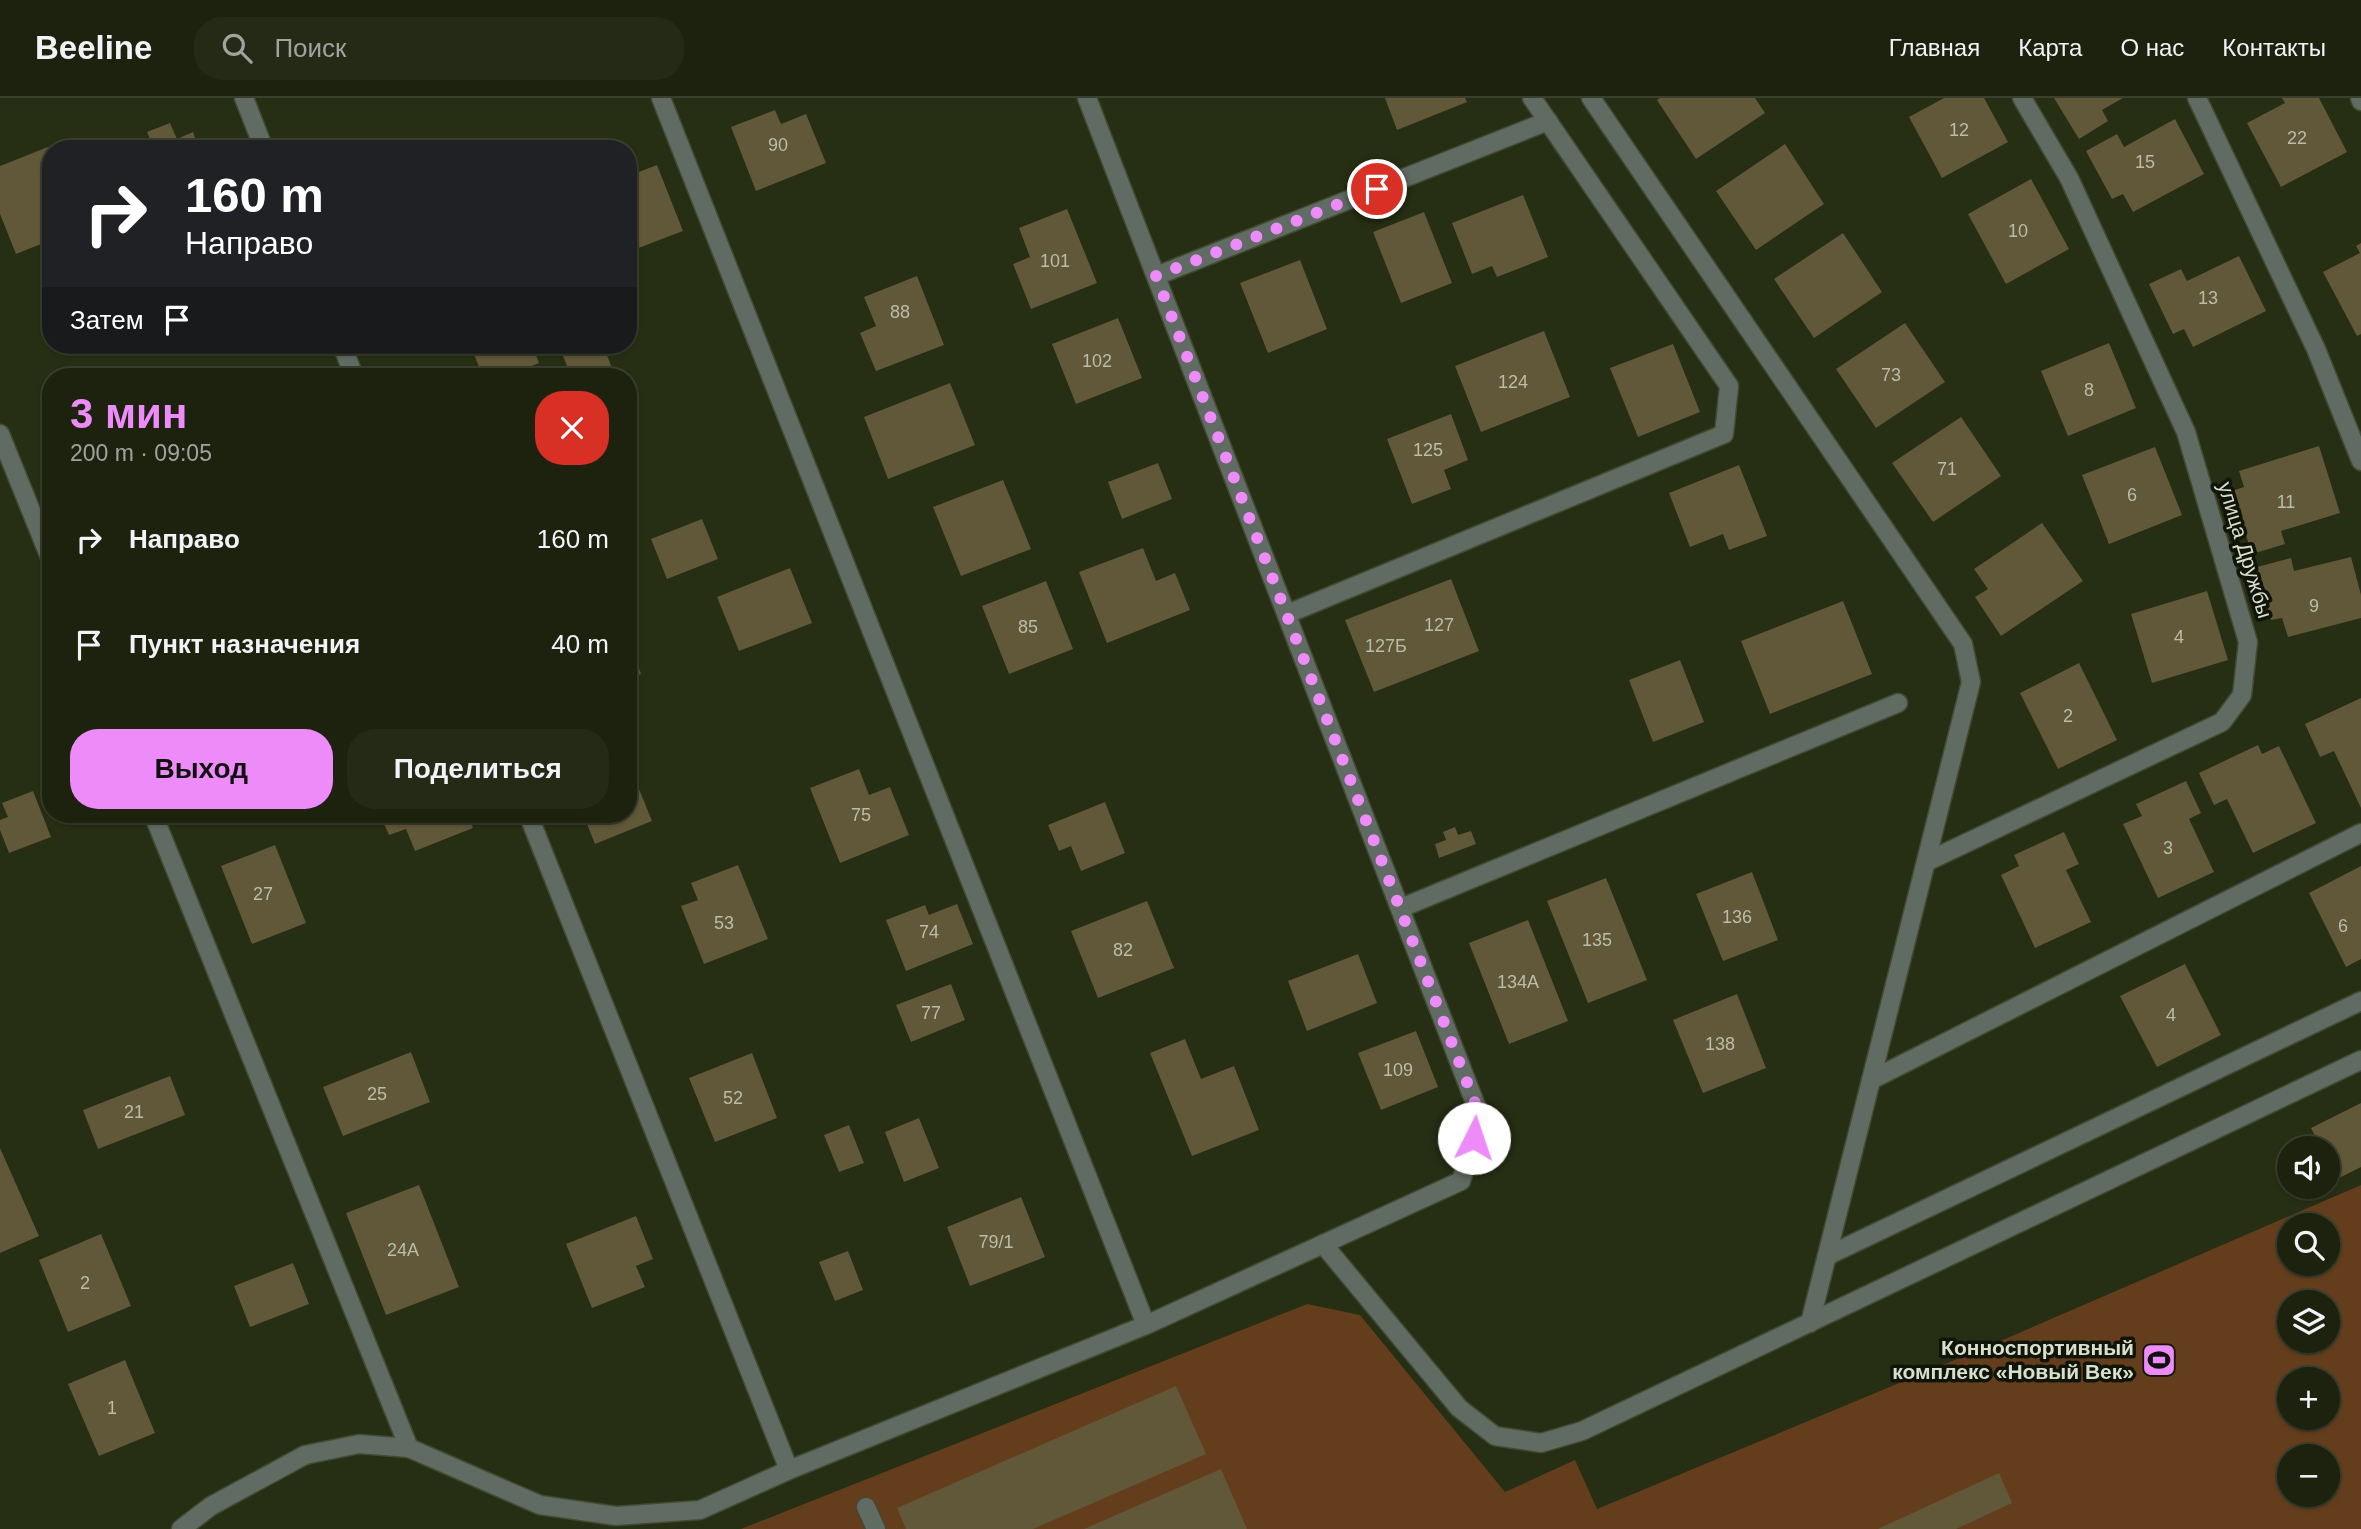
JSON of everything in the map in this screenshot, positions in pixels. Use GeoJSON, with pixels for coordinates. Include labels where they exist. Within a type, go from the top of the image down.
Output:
{"type":"FeatureCollection","features":[{"type":"Feature","properties":{"kind":"street"},"geometry":{"type":"LineString","coordinates":[[244,98],[260,140]]}},
{"type":"Feature","properties":{"kind":"street"},"geometry":{"type":"LineString","coordinates":[[661,98],[1146,1325]]}},
{"type":"Feature","properties":{"kind":"street"},"geometry":{"type":"LineString","coordinates":[[181,1529],[211,1506],[305,1455],[359,1444],[409,1448],[540,1505],[616,1516],[700,1510],[789,1470],[1146,1325],[1461,1181],[1480,1116],[1087,98]]}},
{"type":"Feature","properties":{"kind":"street"},"geometry":{"type":"LineString","coordinates":[[1287,614],[1724,434],[1729,386],[1532,98]]}},
{"type":"Feature","properties":{"kind":"street"},"geometry":{"type":"LineString","coordinates":[[1591,98],[1963,644],[1970,682],[1810,1323]]}},
{"type":"Feature","properties":{"kind":"street","name":"улица Дружбы"},"geometry":{"type":"LineString","coordinates":[[1926,862],[2222,722],[2242,695],[2248,642],[2186,432],[2069,178],[2022,98]]}},
{"type":"Feature","properties":{"kind":"street"},"geometry":{"type":"LineString","coordinates":[[2197,98],[2316,349],[2361,461]]}},
{"type":"Feature","properties":{"kind":"street"},"geometry":{"type":"LineString","coordinates":[[1156,276],[1548,121]]}},
{"type":"Feature","properties":{"kind":"street"},"geometry":{"type":"LineString","coordinates":[[0,434],[42,538]]}},
{"type":"Feature","properties":{"kind":"street"},"geometry":{"type":"LineString","coordinates":[[1401,908],[1898,703]]}},
{"type":"Feature","properties":{"kind":"street"},"geometry":{"type":"LineString","coordinates":[[157,823],[409,1448]]}},
{"type":"Feature","properties":{"kind":"street"},"geometry":{"type":"LineString","coordinates":[[532,823],[789,1470]]}},
{"type":"Feature","properties":{"kind":"street"},"geometry":{"type":"LineString","coordinates":[[1871,1080],[2361,833]]}},
{"type":"Feature","properties":{"kind":"street"},"geometry":{"type":"LineString","coordinates":[[1827,1256],[2361,1001]]}},
{"type":"Feature","properties":{"kind":"street"},"geometry":{"type":"LineString","coordinates":[[1323,1244],[1459,1408],[1495,1436],[1541,1443],[1582,1432],[2361,1060]]}},
{"type":"Feature","properties":{"kind":"street"},"geometry":{"type":"LineString","coordinates":[[866,1507],[876,1529]]}},
{"type":"Feature","properties":{"kind":"shaded area","name":"Конноспортивный комплекс «Новый Век»"},"geometry":{"type":"Polygon","coordinates":[[[2361,1185],[2361,1529],[741,1529],[1307,1304],[1360,1315],[1505,1492],[1575,1460],[1597,1509],[2005,1339],[2277,1221],[2277,1276],[2340,1276],[2340,1213],[2296,1213],[2329,1199],[2340,1199],[2340,1194],[2361,1185]]]}},
{"type":"Feature","properties":{"kind":"building"},"geometry":{"type":"Polygon","coordinates":[[[1385,98],[1465,98],[1467,102],[1397,130],[1385,98]]]}},
{"type":"Feature","properties":{"kind":"building"},"geometry":{"type":"Polygon","coordinates":[[[1755,98],[1765,113],[1696,159],[1657,100],[1755,98]]]}},
{"type":"Feature","properties":{"kind":"building"},"geometry":{"type":"Polygon","coordinates":[[[1944,98],[1984,98],[2008,142],[1942,178],[1909,117],[1944,98]]]}},
{"type":"Feature","properties":{"kind":"building"},"geometry":{"type":"Polygon","coordinates":[[[2054,98],[2123,98],[2102,110],[2108,121],[2079,139],[2054,98]]]}},
{"type":"Feature","properties":{"kind":"building"},"geometry":{"type":"Polygon","coordinates":[[[2282,98],[2319,98],[2347,152],[2281,187],[2247,123],[2285,103],[2282,98]]]}},
{"type":"Feature","properties":{"kind":"building"},"geometry":{"type":"Polygon","coordinates":[[[775,110],[781,124],[806,114],[826,163],[756,191],[731,127],[775,110]]]}},
{"type":"Feature","properties":{"kind":"building"},"geometry":{"type":"Polygon","coordinates":[[[2175,119],[2204,174],[2133,212],[2123,194],[2112,199],[2086,151],[2117,134],[2124,147],[2175,119]]]}},
{"type":"Feature","properties":{"kind":"building"},"geometry":{"type":"Polygon","coordinates":[[[170,123],[177,139],[193,132],[196,140],[150,140],[147,132],[170,123]]]}},
{"type":"Feature","properties":{"kind":"building"},"geometry":{"type":"Polygon","coordinates":[[[1785,144],[1824,204],[1756,250],[1716,191],[1785,144]]]}},
{"type":"Feature","properties":{"kind":"building"},"geometry":{"type":"Polygon","coordinates":[[[42,149],[42,244],[16,254],[0,214],[0,166],[42,149]]]}},
{"type":"Feature","properties":{"kind":"building"},"geometry":{"type":"Polygon","coordinates":[[[657,165],[683,231],[637,249],[637,173],[657,165]]]}},
{"type":"Feature","properties":{"kind":"building"},"geometry":{"type":"Polygon","coordinates":[[[2031,179],[2069,249],[2006,284],[1968,214],[2031,179]]]}},
{"type":"Feature","properties":{"kind":"building"},"geometry":{"type":"Polygon","coordinates":[[[1523,195],[1548,257],[1497,277],[1492,266],[1472,274],[1452,223],[1523,195]]]}},
{"type":"Feature","properties":{"kind":"building"},"geometry":{"type":"Polygon","coordinates":[[[1067,209],[1097,283],[1031,309],[1013,264],[1030,257],[1019,228],[1067,209]]]}},
{"type":"Feature","properties":{"kind":"building"},"geometry":{"type":"Polygon","coordinates":[[[1424,212],[1452,283],[1401,303],[1373,232],[1424,212]]]}},
{"type":"Feature","properties":{"kind":"building"},"geometry":{"type":"Polygon","coordinates":[[[1843,233],[1882,292],[1814,338],[1774,279],[1843,233]]]}},
{"type":"Feature","properties":{"kind":"building"},"geometry":{"type":"Polygon","coordinates":[[[2361,243],[2361,334],[2357,336],[2323,272],[2360,253],[2356,246],[2361,243]]]}},
{"type":"Feature","properties":{"kind":"building"},"geometry":{"type":"Polygon","coordinates":[[[2239,256],[2266,311],[2193,347],[2184,329],[2173,334],[2149,284],[2181,269],[2187,281],[2239,256]]]}},
{"type":"Feature","properties":{"kind":"building"},"geometry":{"type":"Polygon","coordinates":[[[1300,260],[1327,329],[1268,353],[1240,283],[1300,260]]]}},
{"type":"Feature","properties":{"kind":"building"},"geometry":{"type":"Polygon","coordinates":[[[917,276],[944,345],[876,371],[860,333],[876,326],[864,297],[917,276]]]}},
{"type":"Feature","properties":{"kind":"building"},"geometry":{"type":"Polygon","coordinates":[[[1118,318],[1142,378],[1076,404],[1052,344],[1118,318]]]}},
{"type":"Feature","properties":{"kind":"building"},"geometry":{"type":"Polygon","coordinates":[[[1905,323],[1945,382],[1876,428],[1836,369],[1905,323]]]}},
{"type":"Feature","properties":{"kind":"building"},"geometry":{"type":"Polygon","coordinates":[[[1544,331],[1570,397],[1481,432],[1455,366],[1544,331]]]}},
{"type":"Feature","properties":{"kind":"building"},"geometry":{"type":"Polygon","coordinates":[[[2109,343],[2136,408],[2068,436],[2041,371],[2109,343]]]}},
{"type":"Feature","properties":{"kind":"building"},"geometry":{"type":"Polygon","coordinates":[[[1673,344],[1700,412],[1638,437],[1610,368],[1673,344]]]}},
{"type":"Feature","properties":{"kind":"building"},"geometry":{"type":"Polygon","coordinates":[[[474,354],[536,354],[539,363],[527,368],[480,368],[474,354]]]}},
{"type":"Feature","properties":{"kind":"building"},"geometry":{"type":"Polygon","coordinates":[[[606,354],[612,368],[568,368],[563,356],[606,354]]]}},
{"type":"Feature","properties":{"kind":"building"},"geometry":{"type":"Polygon","coordinates":[[[950,383],[975,445],[888,479],[864,417],[950,383]]]}},
{"type":"Feature","properties":{"kind":"building"},"geometry":{"type":"Polygon","coordinates":[[[1451,414],[1468,460],[1444,470],[1451,489],[1412,504],[1387,439],[1451,414]]]}},
{"type":"Feature","properties":{"kind":"building"},"geometry":{"type":"Polygon","coordinates":[[[1961,417],[2001,476],[1933,522],[1892,463],[1961,417]]]}},
{"type":"Feature","properties":{"kind":"building"},"geometry":{"type":"Polygon","coordinates":[[[2319,446],[2340,513],[2281,531],[2285,544],[2252,554],[2232,491],[2244,487],[2239,471],[2319,446]]]}},
{"type":"Feature","properties":{"kind":"building"},"geometry":{"type":"Polygon","coordinates":[[[2155,447],[2182,515],[2109,544],[2082,475],[2155,447]]]}},
{"type":"Feature","properties":{"kind":"building"},"geometry":{"type":"Polygon","coordinates":[[[1158,463],[1172,499],[1122,519],[1108,482],[1158,463]]]}},
{"type":"Feature","properties":{"kind":"building"},"geometry":{"type":"Polygon","coordinates":[[[1739,465],[1767,536],[1729,550],[1723,534],[1690,547],[1669,493],[1739,465]]]}},
{"type":"Feature","properties":{"kind":"building"},"geometry":{"type":"Polygon","coordinates":[[[1003,480],[1031,549],[961,576],[933,507],[1003,480]]]}},
{"type":"Feature","properties":{"kind":"building"},"geometry":{"type":"Polygon","coordinates":[[[702,519],[718,559],[667,579],[651,539],[702,519]]]}},
{"type":"Feature","properties":{"kind":"building"},"geometry":{"type":"Polygon","coordinates":[[[2042,523],[2083,581],[2001,636],[1975,597],[1988,589],[1974,569],[2042,523]]]}},
{"type":"Feature","properties":{"kind":"building"},"geometry":{"type":"Polygon","coordinates":[[[1143,548],[1156,581],[1175,573],[1190,610],[1107,643],[1079,572],[1143,548]]]}},
{"type":"Feature","properties":{"kind":"building"},"geometry":{"type":"Polygon","coordinates":[[[2351,557],[2361,595],[2361,618],[2288,637],[2282,618],[2271,620],[2257,567],[2291,558],[2294,571],[2351,557]]]}},
{"type":"Feature","properties":{"kind":"building"},"geometry":{"type":"Polygon","coordinates":[[[790,568],[812,623],[739,651],[717,597],[790,568]]]}},
{"type":"Feature","properties":{"kind":"building"},"geometry":{"type":"Polygon","coordinates":[[[1451,579],[1479,651],[1374,692],[1345,620],[1451,579]]]}},
{"type":"Feature","properties":{"kind":"building"},"geometry":{"type":"Polygon","coordinates":[[[1046,581],[1073,649],[1009,674],[982,606],[1046,581]]]}},
{"type":"Feature","properties":{"kind":"building"},"geometry":{"type":"Polygon","coordinates":[[[2207,591],[2228,660],[2152,683],[2131,614],[2207,591]]]}},
{"type":"Feature","properties":{"kind":"building"},"geometry":{"type":"Polygon","coordinates":[[[1843,601],[1872,674],[1770,714],[1741,641],[1843,601]]]}},
{"type":"Feature","properties":{"kind":"building"},"geometry":{"type":"Polygon","coordinates":[[[1680,660],[1704,722],[1653,742],[1629,680],[1680,660]]]}},
{"type":"Feature","properties":{"kind":"building"},"geometry":{"type":"Polygon","coordinates":[[[2079,663],[2117,740],[2058,769],[2020,693],[2079,663]]]}},
{"type":"Feature","properties":{"kind":"building"},"geometry":{"type":"Polygon","coordinates":[[[2361,698],[2361,808],[2334,751],[2320,757],[2305,724],[2361,698]]]}},
{"type":"Feature","properties":{"kind":"building"},"geometry":{"type":"Polygon","coordinates":[[[2258,745],[2262,754],[2279,746],[2316,823],[2253,853],[2227,799],[2214,805],[2199,773],[2258,745]]]}},
{"type":"Feature","properties":{"kind":"building"},"geometry":{"type":"Polygon","coordinates":[[[859,769],[869,795],[890,787],[909,835],[840,863],[810,788],[859,769]]]}},
{"type":"Feature","properties":{"kind":"building"},"geometry":{"type":"Polygon","coordinates":[[[2186,781],[2201,813],[2189,819],[2214,872],[2158,898],[2123,824],[2142,816],[2136,804],[2186,781]]]}},
{"type":"Feature","properties":{"kind":"building"},"geometry":{"type":"Polygon","coordinates":[[[637,784],[652,821],[595,844],[587,823],[637,823],[637,784]]]}},
{"type":"Feature","properties":{"kind":"building"},"geometry":{"type":"Polygon","coordinates":[[[33,791],[42,814],[42,823],[46,823],[51,837],[9,853],[0,830],[0,820],[8,817],[2,803],[33,791]]]}},
{"type":"Feature","properties":{"kind":"building"},"geometry":{"type":"Polygon","coordinates":[[[1105,802],[1125,853],[1081,871],[1071,846],[1059,851],[1048,825],[1105,802]]]}},
{"type":"Feature","properties":{"kind":"building"},"geometry":{"type":"Polygon","coordinates":[[[384,823],[471,823],[473,828],[415,851],[406,829],[389,835],[384,823]]]}},
{"type":"Feature","properties":{"kind":"building"},"geometry":{"type":"Polygon","coordinates":[[[1455,827],[1458,835],[1471,831],[1476,844],[1439,858],[1435,844],[1446,840],[1443,832],[1455,827]]]}},
{"type":"Feature","properties":{"kind":"building"},"geometry":{"type":"Polygon","coordinates":[[[2064,832],[2079,864],[2066,870],[2091,922],[2035,948],[2001,875],[2019,866],[2014,855],[2064,832]]]}},
{"type":"Feature","properties":{"kind":"building"},"geometry":{"type":"Polygon","coordinates":[[[275,845],[306,923],[252,944],[221,866],[275,845]]]}},
{"type":"Feature","properties":{"kind":"building"},"geometry":{"type":"Polygon","coordinates":[[[738,865],[768,939],[704,964],[681,906],[698,900],[691,883],[738,865]]]}},
{"type":"Feature","properties":{"kind":"building"},"geometry":{"type":"Polygon","coordinates":[[[2361,866],[2361,959],[2346,967],[2309,893],[2361,866]]]}},
{"type":"Feature","properties":{"kind":"building"},"geometry":{"type":"Polygon","coordinates":[[[1752,872],[1778,940],[1723,961],[1696,894],[1752,872]]]}},
{"type":"Feature","properties":{"kind":"building"},"geometry":{"type":"Polygon","coordinates":[[[1606,878],[1647,980],[1588,1003],[1547,901],[1606,878]]]}},
{"type":"Feature","properties":{"kind":"building"},"geometry":{"type":"Polygon","coordinates":[[[1147,901],[1174,968],[1098,998],[1071,931],[1147,901]]]}},
{"type":"Feature","properties":{"kind":"building"},"geometry":{"type":"Polygon","coordinates":[[[957,904],[973,944],[906,971],[886,920],[925,905],[929,915],[957,904]]]}},
{"type":"Feature","properties":{"kind":"building"},"geometry":{"type":"Polygon","coordinates":[[[1528,920],[1568,1021],[1509,1044],[1469,943],[1528,920]]]}},
{"type":"Feature","properties":{"kind":"building"},"geometry":{"type":"Polygon","coordinates":[[[1358,954],[1377,1003],[1307,1031],[1288,981],[1358,954]]]}},
{"type":"Feature","properties":{"kind":"building"},"geometry":{"type":"Polygon","coordinates":[[[2185,964],[2221,1035],[2157,1067],[2120,996],[2185,964]]]}},
{"type":"Feature","properties":{"kind":"building"},"geometry":{"type":"Polygon","coordinates":[[[951,984],[965,1020],[911,1042],[896,1005],[951,984]]]}},
{"type":"Feature","properties":{"kind":"building"},"geometry":{"type":"Polygon","coordinates":[[[1737,994],[1766,1068],[1703,1093],[1673,1020],[1737,994]]]}},
{"type":"Feature","properties":{"kind":"building"},"geometry":{"type":"Polygon","coordinates":[[[1416,1031],[1438,1087],[1381,1110],[1358,1053],[1416,1031]]]}},
{"type":"Feature","properties":{"kind":"building"},"geometry":{"type":"Polygon","coordinates":[[[1185,1039],[1201,1079],[1234,1066],[1259,1130],[1192,1156],[1150,1053],[1185,1039]]]}},
{"type":"Feature","properties":{"kind":"building"},"geometry":{"type":"Polygon","coordinates":[[[411,1052],[430,1102],[343,1136],[323,1087],[411,1052]]]}},
{"type":"Feature","properties":{"kind":"building"},"geometry":{"type":"Polygon","coordinates":[[[752,1053],[777,1118],[715,1142],[689,1078],[752,1053]]]}},
{"type":"Feature","properties":{"kind":"building"},"geometry":{"type":"Polygon","coordinates":[[[170,1076],[185,1115],[98,1149],[83,1110],[170,1076]]]}},
{"type":"Feature","properties":{"kind":"building"},"geometry":{"type":"Polygon","coordinates":[[[2361,1103],[2361,1167],[2340,1178],[2340,1136],[2315,1136],[2311,1128],[2361,1103]]]}},
{"type":"Feature","properties":{"kind":"building"},"geometry":{"type":"Polygon","coordinates":[[[919,1118],[939,1168],[904,1182],[885,1132],[919,1118]]]}},
{"type":"Feature","properties":{"kind":"building"},"geometry":{"type":"Polygon","coordinates":[[[849,1125],[864,1163],[839,1172],[824,1135],[849,1125]]]}},
{"type":"Feature","properties":{"kind":"building"},"geometry":{"type":"Polygon","coordinates":[[[0,1148],[39,1236],[0,1253],[0,1148]]]}},
{"type":"Feature","properties":{"kind":"building"},"geometry":{"type":"Polygon","coordinates":[[[419,1185],[459,1287],[386,1315],[346,1213],[419,1185]]]}},
{"type":"Feature","properties":{"kind":"building"},"geometry":{"type":"Polygon","coordinates":[[[1021,1197],[1045,1257],[970,1286],[947,1227],[1021,1197]]]}},
{"type":"Feature","properties":{"kind":"building"},"geometry":{"type":"Polygon","coordinates":[[[636,1216],[653,1259],[636,1266],[645,1287],[592,1308],[566,1244],[636,1216]]]}},
{"type":"Feature","properties":{"kind":"building"},"geometry":{"type":"Polygon","coordinates":[[[101,1234],[131,1306],[68,1332],[39,1260],[101,1234]]]}},
{"type":"Feature","properties":{"kind":"building"},"geometry":{"type":"Polygon","coordinates":[[[848,1251],[863,1290],[835,1301],[819,1262],[848,1251]]]}},
{"type":"Feature","properties":{"kind":"building"},"geometry":{"type":"Polygon","coordinates":[[[293,1263],[309,1304],[250,1327],[234,1286],[293,1263]]]}},
{"type":"Feature","properties":{"kind":"building"},"geometry":{"type":"Polygon","coordinates":[[[125,1360],[155,1433],[99,1456],[68,1384],[125,1360]]]}},
{"type":"Feature","properties":{"kind":"building"},"geometry":{"type":"Polygon","coordinates":[[[1176,1386],[1206,1454],[1033,1529],[906,1529],[897,1508],[1176,1386]]]}},
{"type":"Feature","properties":{"kind":"building"},"geometry":{"type":"Polygon","coordinates":[[[1221,1469],[1247,1529],[1084,1529],[1221,1469]]]}},
{"type":"Feature","properties":{"kind":"building"},"geometry":{"type":"Polygon","coordinates":[[[1999,1473],[2012,1503],[1956,1529],[1878,1529],[1999,1473]]]}},
{"type":"Feature","properties":{"kind":"place","name":"Конноспортивный комплекс «Новый Век»"},"geometry":{"type":"Point","coordinates":[2159,1360]}},
{"type":"Feature","properties":{"kind":"route"},"geometry":{"type":"LineString","coordinates":[[1377,189],[1156,276],[1480,1116],[1474,1138]]}}]}
